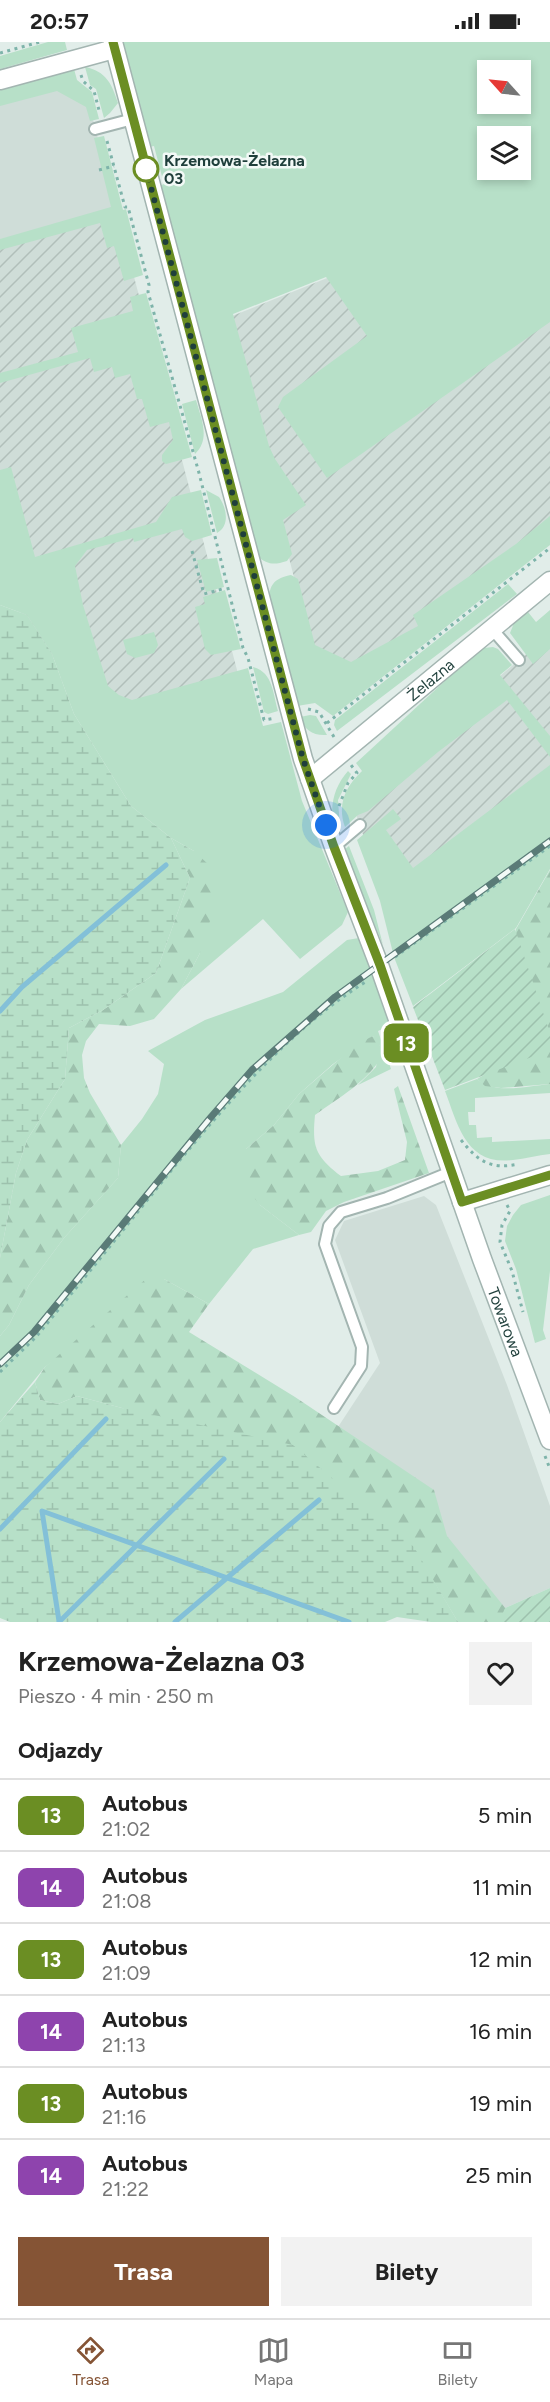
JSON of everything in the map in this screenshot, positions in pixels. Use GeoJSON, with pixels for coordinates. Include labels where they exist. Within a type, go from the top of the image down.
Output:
{"type":"FeatureCollection","features":[{"type":"Feature","properties":{"kind":"street"},"geometry":{"type":"LineString","coordinates":[[0,80],[77,59],[114,45]]}},
{"type":"Feature","properties":{"kind":"street","name":"Towarowa"},"geometry":{"type":"LineString","coordinates":[[114,45],[310,780],[550,1440]]}},
{"type":"Feature","properties":{"kind":"street","name":"Żelazna"},"geometry":{"type":"LineString","coordinates":[[310,780],[550,581]]}},
{"type":"Feature","properties":{"kind":"street"},"geometry":{"type":"LineString","coordinates":[[462,1202],[550,1175]]}},
{"type":"Feature","properties":{"kind":"lane"},"geometry":{"type":"LineString","coordinates":[[99,128],[133,119]]}},
{"type":"Feature","properties":{"kind":"lane"},"geometry":{"type":"LineString","coordinates":[[492,629],[519,660]]}},
{"type":"Feature","properties":{"kind":"lane"},"geometry":{"type":"LineString","coordinates":[[334,847],[360,825]]}},
{"type":"Feature","properties":{"kind":"lane"},"geometry":{"type":"LineString","coordinates":[[334,1408],[361,1366],[362,1347],[325,1244],[328,1226],[341,1212],[387,1198],[452,1172]]}},
{"type":"Feature","properties":{"kind":"path"},"geometry":{"type":"LineString","coordinates":[[0,53],[40,42]]}},
{"type":"Feature","properties":{"kind":"path"},"geometry":{"type":"LineString","coordinates":[[77,59],[83,81],[94,91],[99,128],[114,166],[137,240],[148,292],[199,473],[226,588],[264,720],[291,713]]}},
{"type":"Feature","properties":{"kind":"path"},"geometry":{"type":"LineString","coordinates":[[99,170],[114,166]]}},
{"type":"Feature","properties":{"kind":"path"},"geometry":{"type":"LineString","coordinates":[[327,723],[550,548]]}},
{"type":"Feature","properties":{"kind":"path"},"geometry":{"type":"LineString","coordinates":[[192,551],[204,594],[226,588]]}},
{"type":"Feature","properties":{"kind":"path"},"geometry":{"type":"LineString","coordinates":[[0,1372],[36,1337],[226,1105],[277,1053],[380,968],[550,846]]}},
{"type":"Feature","properties":{"kind":"path"},"geometry":{"type":"LineString","coordinates":[[457,1133],[473,1155],[493,1167],[520,1164]]}},
{"type":"Feature","properties":{"kind":"path"},"geometry":{"type":"LineString","coordinates":[[493,1167],[510,1211],[502,1225],[500,1242],[512,1271],[524,1315]]}},
{"type":"Feature","properties":{"kind":"shaded area"},"geometry":{"type":"Polygon","coordinates":[[[53,86],[90,108],[116,208],[0,241],[0,101],[53,86]]]}},
{"type":"Feature","properties":{"kind":"shaded area"},"geometry":{"type":"Polygon","coordinates":[[[550,189],[550,526],[436,619],[351,664],[312,647],[227,318],[550,189]]]}},
{"type":"Feature","properties":{"kind":"shaded area"},"geometry":{"type":"Polygon","coordinates":[[[116,208],[259,754],[155,798],[0,584],[0,241],[116,208]]]}},
{"type":"Feature","properties":{"kind":"shaded area"},"geometry":{"type":"Polygon","coordinates":[[[550,634],[550,773],[386,902],[356,814],[500,676],[550,634]]]}},
{"type":"Feature","properties":{"kind":"shaded area"},"geometry":{"type":"Polygon","coordinates":[[[424,1196],[436,1205],[507,1385],[550,1506],[550,1588],[505,1608],[338,1427],[380,1363],[335,1240],[344,1221],[424,1196]]]}},
{"type":"Feature","properties":{"kind":"green space"},"geometry":{"type":"Polygon","coordinates":[[[48,42],[65,42],[67,50],[0,69],[0,56],[48,42]]]}},
{"type":"Feature","properties":{"kind":"green space"},"geometry":{"type":"Polygon","coordinates":[[[120,42],[550,42],[550,322],[327,478],[278,407],[283,397],[367,336],[326,277],[233,314],[269,446],[275,459],[306,505],[283,520],[292,554],[287,561],[268,563],[257,556],[159,186],[164,184],[154,146],[149,147],[120,42]]]}},
{"type":"Feature","properties":{"kind":"green space"},"geometry":{"type":"Polygon","coordinates":[[[85,67],[103,75],[116,96],[118,103],[104,118],[96,89],[90,85],[85,67]]]}},
{"type":"Feature","properties":{"kind":"green space"},"geometry":{"type":"Polygon","coordinates":[[[74,69],[77,80],[92,92],[99,119],[90,121],[86,107],[57,91],[0,106],[0,90],[74,69]]]}},
{"type":"Feature","properties":{"kind":"green space"},"geometry":{"type":"Polygon","coordinates":[[[104,136],[143,275],[124,281],[114,246],[107,248],[100,223],[0,250],[0,239],[111,207],[94,138],[104,136]]]}},
{"type":"Feature","properties":{"kind":"green space"},"geometry":{"type":"Polygon","coordinates":[[[146,293],[192,457],[166,464],[162,461],[162,455],[173,440],[169,422],[150,427],[142,399],[137,399],[130,374],[115,378],[112,367],[94,372],[90,358],[0,383],[0,373],[78,352],[71,328],[133,311],[130,297],[146,293]]]}},
{"type":"Feature","properties":{"kind":"green space"},"geometry":{"type":"Polygon","coordinates":[[[196,400],[204,435],[203,442],[195,454],[182,404],[196,400]]]}},
{"type":"Feature","properties":{"kind":"green space"},"geometry":{"type":"Polygon","coordinates":[[[11,467],[35,557],[156,522],[172,497],[201,490],[212,535],[192,541],[185,537],[182,529],[134,542],[133,538],[87,550],[75,566],[83,605],[108,686],[119,695],[132,700],[248,668],[263,726],[281,722],[302,801],[348,912],[342,925],[300,959],[263,919],[181,989],[200,953],[194,851],[171,838],[131,806],[74,714],[52,654],[27,615],[0,605],[0,470],[11,467]]]}},
{"type":"Feature","properties":{"kind":"green space"},"geometry":{"type":"Polygon","coordinates":[[[206,490],[219,497],[224,506],[226,516],[224,526],[217,533],[206,490]]]}},
{"type":"Feature","properties":{"kind":"green space"},"geometry":{"type":"Polygon","coordinates":[[[550,516],[550,545],[333,716],[315,703],[297,706],[269,598],[272,585],[278,580],[291,575],[298,579],[315,645],[351,662],[418,626],[413,615],[516,544],[550,516]]]}},
{"type":"Feature","properties":{"kind":"green space"},"geometry":{"type":"Polygon","coordinates":[[[217,558],[224,587],[206,592],[197,560],[217,558]]]}},
{"type":"Feature","properties":{"kind":"green space"},"geometry":{"type":"Polygon","coordinates":[[[508,584],[517,594],[337,731],[334,725],[335,720],[508,584]]]}},
{"type":"Feature","properties":{"kind":"green space"},"geometry":{"type":"Polygon","coordinates":[[[225,590],[241,649],[211,655],[205,649],[195,607],[205,604],[203,597],[225,590]]]}},
{"type":"Feature","properties":{"kind":"green space"},"geometry":{"type":"Polygon","coordinates":[[[0,605],[27,615],[52,654],[74,714],[131,806],[171,838],[190,878],[156,973],[103,1010],[69,1028],[65,1079],[27,1140],[16,1173],[0,1258],[0,605]]]}},
{"type":"Feature","properties":{"kind":"green space"},"geometry":{"type":"Polygon","coordinates":[[[550,610],[550,649],[533,664],[510,633],[514,623],[528,612],[536,622],[550,610]]]}},
{"type":"Feature","properties":{"kind":"green space"},"geometry":{"type":"Polygon","coordinates":[[[154,632],[158,645],[154,653],[135,658],[127,654],[123,640],[154,632]]]}},
{"type":"Feature","properties":{"kind":"green space"},"geometry":{"type":"Polygon","coordinates":[[[484,648],[498,649],[512,665],[500,675],[550,736],[550,757],[507,700],[345,827],[342,811],[344,797],[351,783],[362,771],[356,763],[460,667],[484,648]]]}},
{"type":"Feature","properties":{"kind":"green space"},"geometry":{"type":"Polygon","coordinates":[[[253,667],[265,674],[268,679],[278,711],[268,714],[264,712],[253,667]]]}},
{"type":"Feature","properties":{"kind":"green space"},"geometry":{"type":"Polygon","coordinates":[[[316,716],[327,735],[313,733],[307,729],[300,717],[316,716]]]}},
{"type":"Feature","properties":{"kind":"green space"},"geometry":{"type":"Polygon","coordinates":[[[550,765],[550,869],[516,928],[413,1006],[394,957],[380,901],[357,840],[393,809],[401,819],[386,830],[413,868],[550,765]]]}},
{"type":"Feature","properties":{"kind":"green space"},"geometry":{"type":"Polygon","coordinates":[[[348,771],[351,774],[338,800],[340,828],[336,831],[332,815],[333,800],[348,771]]]}},
{"type":"Feature","properties":{"kind":"green space"},"geometry":{"type":"Polygon","coordinates":[[[171,838],[194,851],[210,866],[215,905],[200,953],[181,989],[154,1019],[130,1026],[99,1024],[86,1041],[82,1055],[84,1078],[90,1093],[121,1145],[118,1178],[64,1238],[29,1285],[9,1325],[0,1336],[0,1258],[16,1173],[27,1140],[65,1079],[69,1028],[103,1010],[156,973],[190,878],[171,838]]]}},
{"type":"Feature","properties":{"kind":"green space"},"geometry":{"type":"Polygon","coordinates":[[[349,846],[374,910],[383,945],[344,850],[349,846]]]}},
{"type":"Feature","properties":{"kind":"green space"},"geometry":{"type":"Polygon","coordinates":[[[550,870],[550,1084],[501,1088],[485,1086],[477,1079],[506,1062],[516,960],[516,929],[550,870]]]}},
{"type":"Feature","properties":{"kind":"green space"},"geometry":{"type":"Polygon","coordinates":[[[515,929],[550,1033],[550,1050],[445,1090],[413,1007],[515,929]]]}},
{"type":"Feature","properties":{"kind":"green space"},"geometry":{"type":"Polygon","coordinates":[[[359,938],[391,1025],[378,1031],[391,1069],[358,1085],[376,1067],[380,1046],[373,1036],[333,1064],[299,1094],[274,1125],[246,1149],[260,1205],[299,1235],[253,1249],[209,1304],[164,1279],[45,1367],[0,1422],[0,1336],[9,1325],[29,1285],[64,1238],[118,1178],[121,1145],[158,1094],[164,1064],[148,1051],[205,1020],[283,992],[347,940],[359,938]]]}},
{"type":"Feature","properties":{"kind":"green space"},"geometry":{"type":"Polygon","coordinates":[[[373,1036],[378,1040],[383,1055],[377,1065],[361,1081],[315,1115],[314,1135],[317,1150],[326,1163],[341,1176],[378,1171],[405,1160],[407,1142],[394,1089],[398,1086],[429,1173],[344,1202],[326,1211],[311,1232],[299,1235],[260,1205],[246,1188],[246,1149],[274,1125],[299,1094],[357,1044],[373,1036]]]}},
{"type":"Feature","properties":{"kind":"green space"},"geometry":{"type":"Polygon","coordinates":[[[477,1079],[484,1084],[502,1088],[550,1084],[550,1093],[475,1098],[475,1112],[468,1112],[469,1125],[476,1125],[477,1138],[492,1137],[492,1142],[550,1139],[550,1154],[497,1160],[484,1157],[474,1150],[454,1117],[445,1091],[477,1079]]]}},
{"type":"Feature","properties":{"kind":"green space"},"geometry":{"type":"Polygon","coordinates":[[[550,1195],[550,1271],[543,1330],[546,1339],[535,1343],[516,1269],[505,1241],[507,1226],[521,1205],[550,1195]]]}},
{"type":"Feature","properties":{"kind":"green space"},"geometry":{"type":"Polygon","coordinates":[[[147,1278],[164,1279],[209,1304],[189,1332],[295,1397],[434,1490],[447,1536],[506,1609],[529,1622],[458,1622],[413,1547],[122,1408],[77,1396],[58,1404],[40,1400],[35,1382],[45,1367],[147,1278]]]}},
{"type":"Feature","properties":{"kind":"green space"},"geometry":{"type":"Polygon","coordinates":[[[35,1382],[40,1400],[58,1404],[77,1396],[293,1445],[414,1547],[458,1622],[431,1622],[397,1617],[385,1622],[10,1622],[0,1618],[0,1422],[35,1382]]]}},
{"type":"Feature","properties":{"kind":"green space"},"geometry":{"type":"Polygon","coordinates":[[[550,1588],[550,1622],[499,1622],[505,1608],[550,1588]]]}},
{"type":"Feature","properties":{"kind":"waterway"},"geometry":{"type":"LineString","coordinates":[[0,1011],[22,987],[166,865]]}},
{"type":"Feature","properties":{"kind":"waterway"},"geometry":{"type":"LineString","coordinates":[[0,1529],[106,1419]]}},
{"type":"Feature","properties":{"kind":"waterway"},"geometry":{"type":"LineString","coordinates":[[59,1622],[224,1459]]}},
{"type":"Feature","properties":{"kind":"waterway"},"geometry":{"type":"LineString","coordinates":[[175,1622],[319,1500]]}},
{"type":"Feature","properties":{"kind":"waterway"},"geometry":{"type":"LineString","coordinates":[[59,1621],[42,1511],[349,1622]]}},
{"type":"Feature","properties":{"kind":"railway"},"geometry":{"type":"LineString","coordinates":[[0,1364],[34,1332],[252,1070],[335,997],[550,841]]}},
{"type":"Feature","properties":{"kind":"bus line","name":"13"},"geometry":{"type":"LineString","coordinates":[[113,42],[303,759],[380,965],[462,1202],[550,1175]]}},
{"type":"Feature","properties":{"kind":"place","name":"Krzemowa-Żelazna 03"},"geometry":{"type":"Point","coordinates":[146,169]}},
{"type":"Feature","properties":{"kind":"route"},"geometry":{"type":"LineString","coordinates":[[146,169],[303,759],[326,825]]}}]}
